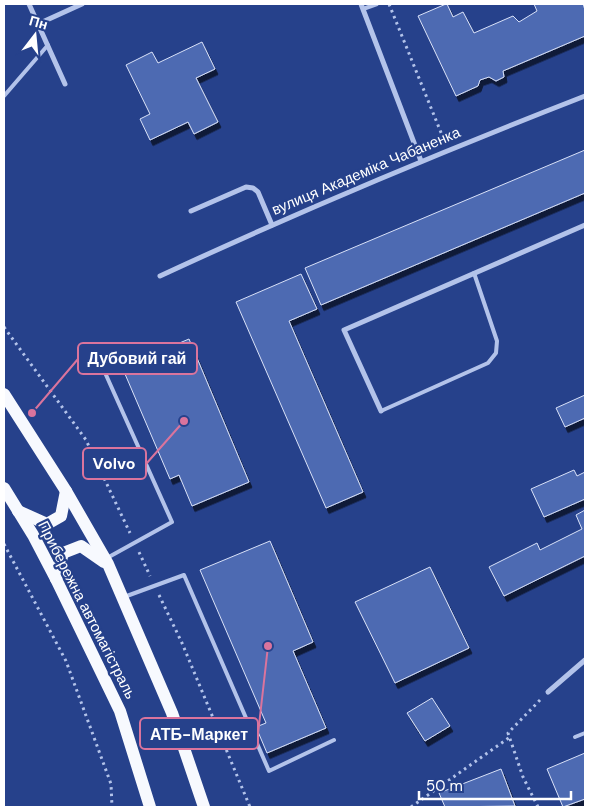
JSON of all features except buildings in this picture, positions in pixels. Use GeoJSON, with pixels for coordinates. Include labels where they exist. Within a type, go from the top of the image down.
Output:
{"type":"FeatureCollection","features":[{"type":"Feature","properties":{"kind":"main road","name":"Прибережна автомагістраль"},"geometry":{"type":"LineString","coordinates":[[4,394],[66,490],[106,562],[172,713],[204,807]]}},
{"type":"Feature","properties":{"kind":"main road","name":"Прибережна автомагістраль"},"geometry":{"type":"LineString","coordinates":[[4,488],[33,535],[56,579],[120,711],[150,807]]}},
{"type":"Feature","properties":{"kind":"main road"},"geometry":{"type":"LineString","coordinates":[[18,511],[47,524],[62,516],[66,490]]}},
{"type":"Feature","properties":{"kind":"main road"},"geometry":{"type":"LineString","coordinates":[[56,579],[63,553],[81,546],[106,562]]}},
{"type":"Feature","properties":{"kind":"street"},"geometry":{"type":"LineString","coordinates":[[29,4],[64,84]]}},
{"type":"Feature","properties":{"kind":"street"},"geometry":{"type":"LineString","coordinates":[[38,24],[82,4]]}},
{"type":"Feature","properties":{"kind":"street"},"geometry":{"type":"LineString","coordinates":[[362,6],[421,161]]}},
{"type":"Feature","properties":{"kind":"street","name":"вулиця Академіка Чабаненка"},"geometry":{"type":"LineString","coordinates":[[160,276],[272,225],[421,161],[585,96]]}},
{"type":"Feature","properties":{"kind":"street"},"geometry":{"type":"LineString","coordinates":[[192,211],[246,187],[253,188],[258,192],[272,225]]}},
{"type":"Feature","properties":{"kind":"street"},"geometry":{"type":"LineString","coordinates":[[381,411],[344,330],[585,225]]}},
{"type":"Feature","properties":{"kind":"street"},"geometry":{"type":"LineString","coordinates":[[548,692],[585,660]]}},
{"type":"Feature","properties":{"kind":"lane"},"geometry":{"type":"LineString","coordinates":[[362,6],[377,4]]}},
{"type":"Feature","properties":{"kind":"lane"},"geometry":{"type":"LineString","coordinates":[[4,96],[48,45]]}},
{"type":"Feature","properties":{"kind":"lane"},"geometry":{"type":"LineString","coordinates":[[381,411],[488,363],[496,352],[497,341],[474,273]]}},
{"type":"Feature","properties":{"kind":"lane"},"geometry":{"type":"LineString","coordinates":[[102,366],[172,522],[106,562]]}},
{"type":"Feature","properties":{"kind":"lane"},"geometry":{"type":"LineString","coordinates":[[122,598],[184,575],[269,771],[334,740]]}},
{"type":"Feature","properties":{"kind":"lane"},"geometry":{"type":"LineString","coordinates":[[576,737],[585,733]]}},
{"type":"Feature","properties":{"kind":"path"},"geometry":{"type":"LineString","coordinates":[[389,4],[448,150]]}},
{"type":"Feature","properties":{"kind":"path"},"geometry":{"type":"LineString","coordinates":[[4,327],[86,440],[182,643],[250,807]]}},
{"type":"Feature","properties":{"kind":"path"},"geometry":{"type":"LineString","coordinates":[[4,544],[66,661],[111,784],[112,807]]}},
{"type":"Feature","properties":{"kind":"path"},"geometry":{"type":"LineString","coordinates":[[538,807],[523,777],[508,733],[548,692]]}},
{"type":"Feature","properties":{"kind":"path"},"geometry":{"type":"LineString","coordinates":[[411,807],[510,738]]}},
{"type":"Feature","properties":{"kind":"place","name":"Дубовий гай"},"geometry":{"type":"Point","coordinates":[32,413]}},
{"type":"Feature","properties":{"kind":"place","name":"Volvo"},"geometry":{"type":"Point","coordinates":[184,421]}},
{"type":"Feature","properties":{"kind":"place","name":"АТБ-Маркет"},"geometry":{"type":"Point","coordinates":[268,646]}}]}
